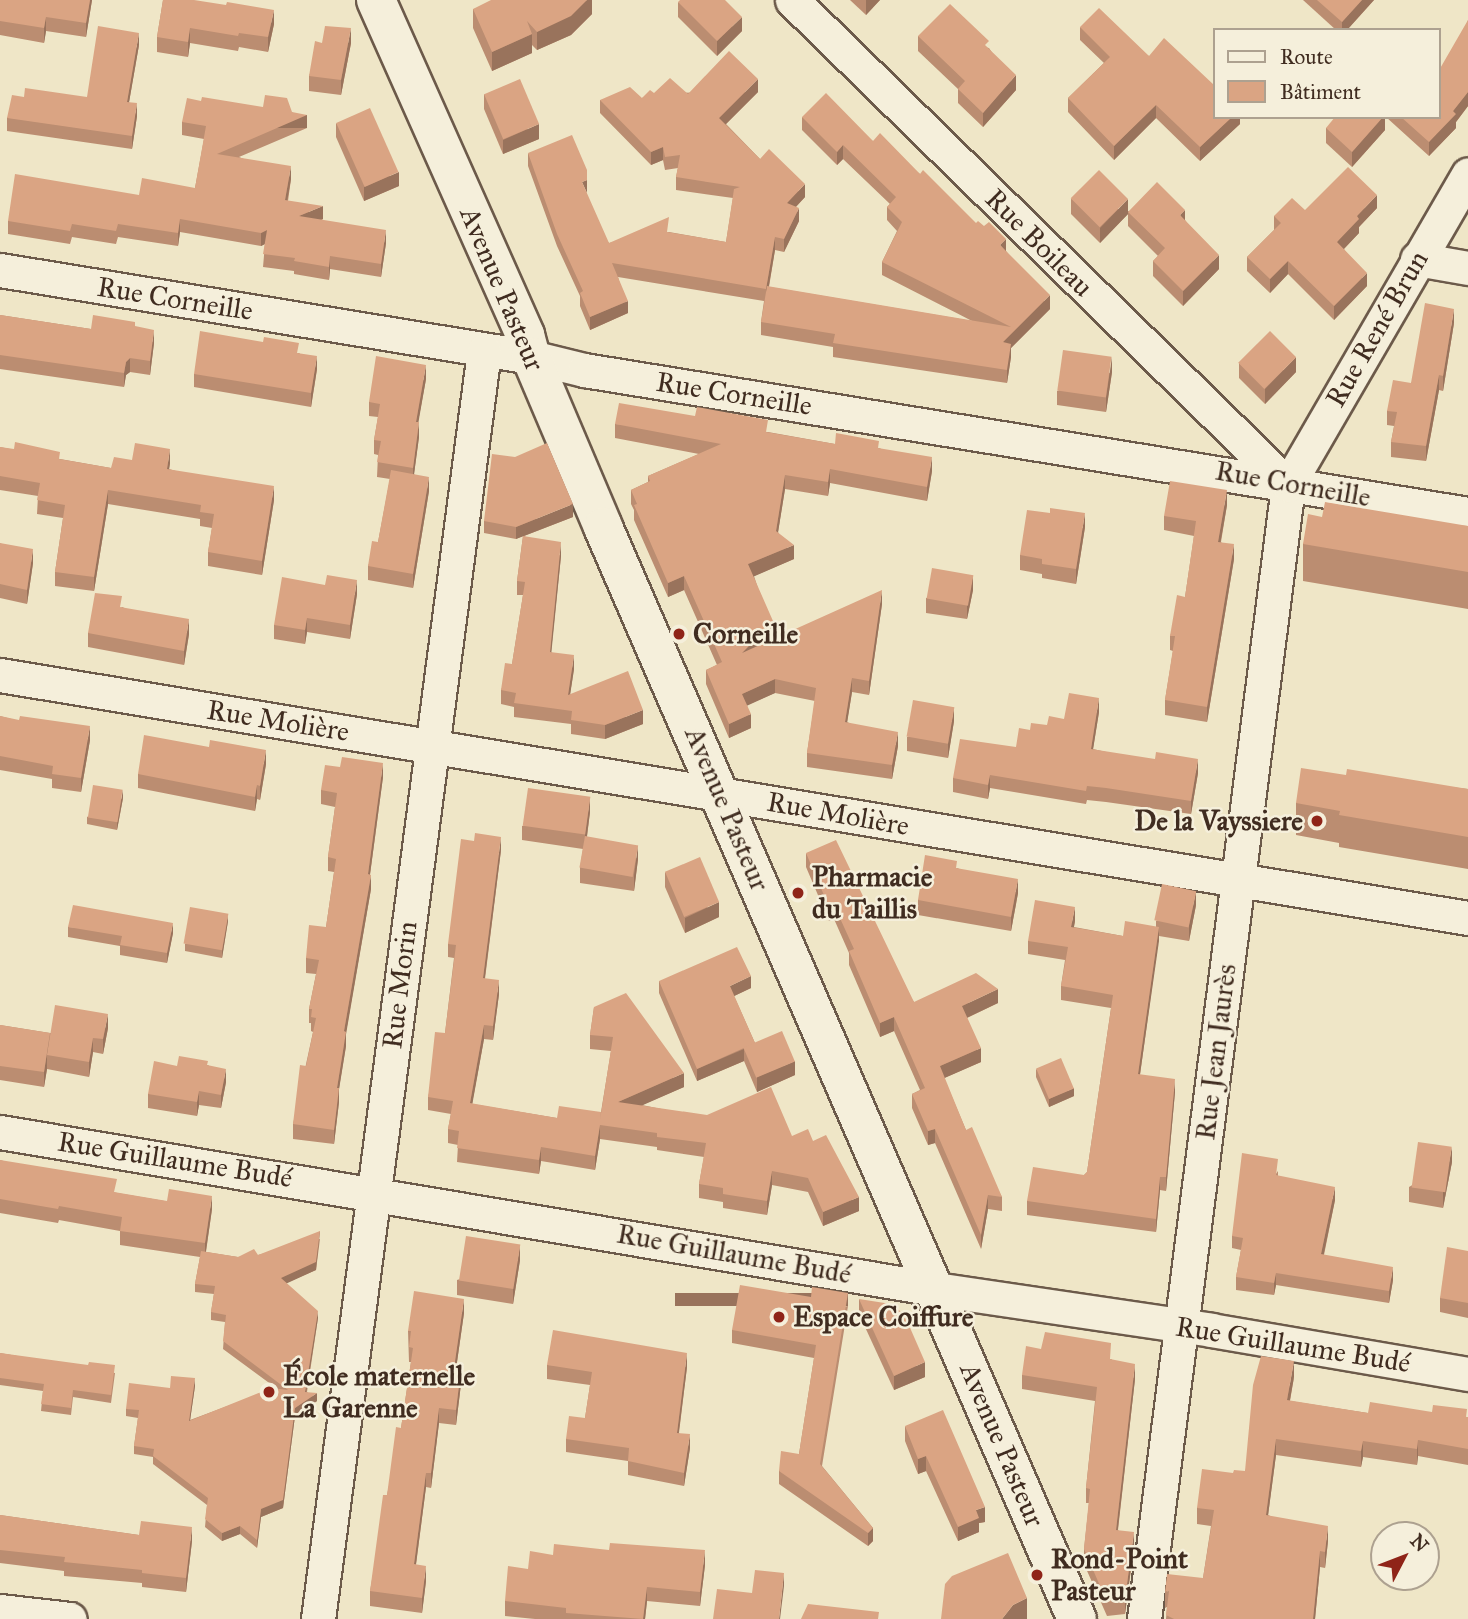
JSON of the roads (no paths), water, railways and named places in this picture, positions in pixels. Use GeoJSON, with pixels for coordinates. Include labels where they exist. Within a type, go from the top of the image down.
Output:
{"type":"FeatureCollection","features":[{"type":"Feature","properties":{"kind":"street","name":"Avenue Pasteur"},"geometry":{"type":"LineString","coordinates":[[375,0],[525,335],[531,357],[1077,1619]]}},
{"type":"Feature","properties":{"kind":"street","name":"Rue Boileau"},"geometry":{"type":"LineString","coordinates":[[792,0],[1287,485]]}},
{"type":"Feature","properties":{"kind":"street","name":"Rue René Brun"},"geometry":{"type":"LineString","coordinates":[[1287,485],[1468,174]]}},
{"type":"Feature","properties":{"kind":"street"},"geometry":{"type":"LineString","coordinates":[[1417,259],[1468,268]]}},
{"type":"Feature","properties":{"kind":"street","name":"Rue Corneille"},"geometry":{"type":"LineString","coordinates":[[0,270],[531,357],[584,370],[1468,513]]}},
{"type":"Feature","properties":{"kind":"street","name":"Rue Morin"},"geometry":{"type":"LineString","coordinates":[[318,1619],[383,1194],[430,745],[484,351]]}},
{"type":"Feature","properties":{"kind":"street","name":"Rue Jean Jaurès"},"geometry":{"type":"LineString","coordinates":[[1144,1619],[1287,485]]}},
{"type":"Feature","properties":{"kind":"street","name":"Rue Molière"},"geometry":{"type":"LineString","coordinates":[[0,675],[1237,882],[1468,918]]}},
{"type":"Feature","properties":{"kind":"street","name":"Rue Guillaume Budé"},"geometry":{"type":"LineString","coordinates":[[0,1132],[383,1194],[935,1289],[1181,1326],[1468,1374]]}},
{"type":"Feature","properties":{"kind":"street"},"geometry":{"type":"LineString","coordinates":[[0,1611],[70,1619]]}},
{"type":"Feature","properties":{"kind":"place","name":"Corneille"},"geometry":{"type":"Point","coordinates":[679,634]}},
{"type":"Feature","properties":{"kind":"place","name":"De la Vayssiere"},"geometry":{"type":"Point","coordinates":[1317,821]}},
{"type":"Feature","properties":{"kind":"place","name":"Pharmacie du Taillis"},"geometry":{"type":"Point","coordinates":[798,893]}},
{"type":"Feature","properties":{"kind":"place","name":"Espace Coiffure"},"geometry":{"type":"Point","coordinates":[779,1317]}},
{"type":"Feature","properties":{"kind":"place","name":"École maternelle La Garenne"},"geometry":{"type":"Point","coordinates":[269,1392]}},
{"type":"Feature","properties":{"kind":"place","name":"Rond-Point Pasteur"},"geometry":{"type":"Point","coordinates":[1037,1575]}}]}
